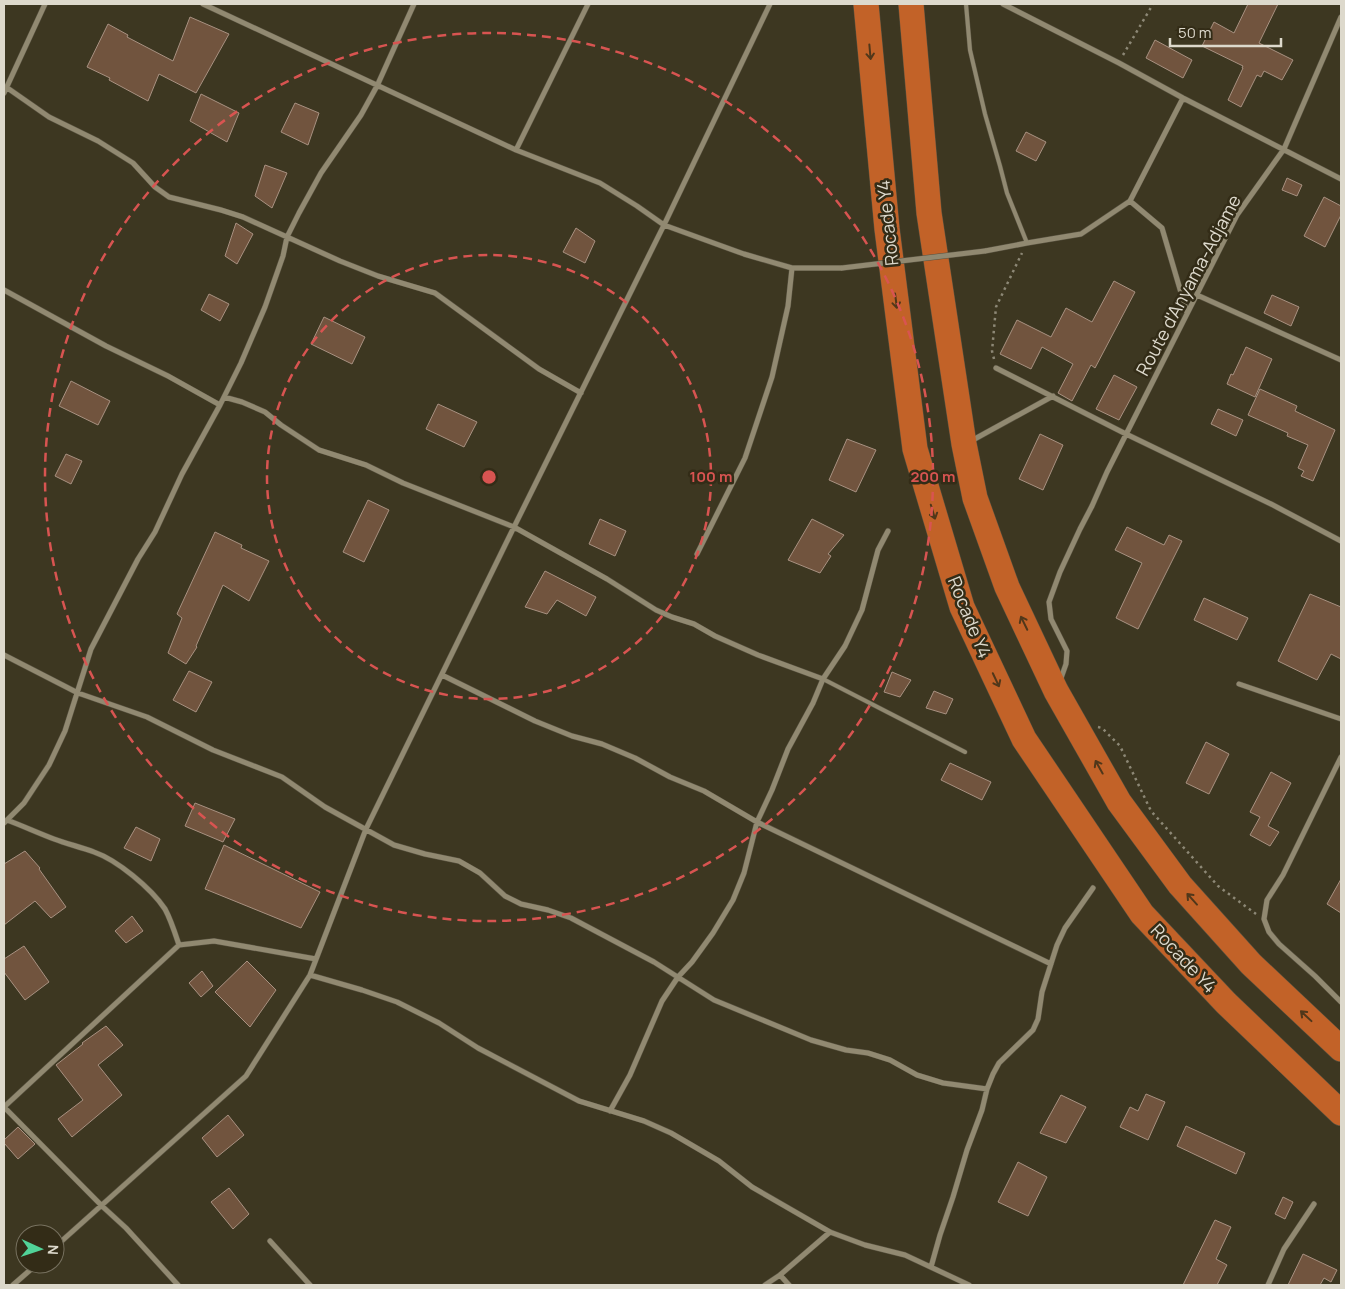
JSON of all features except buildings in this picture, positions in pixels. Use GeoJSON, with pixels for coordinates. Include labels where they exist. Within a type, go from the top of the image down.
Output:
{"type":"FeatureCollection","features":[{"type":"Feature","properties":{"kind":"highway","name":"Rocade Y4"},"geometry":{"type":"LineString","coordinates":[[866,4],[886,229],[915,449],[962,607],[1024,739],[1142,914],[1226,1003],[1341,1113]]}},
{"type":"Feature","properties":{"kind":"highway"},"geometry":{"type":"LineString","coordinates":[[911,4],[929,212],[964,444],[975,498],[1007,587],[1056,691],[1119,802],[1180,885],[1251,964],[1341,1049]]}},
{"type":"Feature","properties":{"kind":"street"},"geometry":{"type":"LineString","coordinates":[[45,4],[5,90],[49,117],[98,141],[133,163],[155,187],[169,197],[221,210],[378,276],[435,293],[539,369],[581,393]]}},
{"type":"Feature","properties":{"kind":"street"},"geometry":{"type":"LineString","coordinates":[[203,4],[516,150],[600,182],[664,226],[744,254],[792,268],[842,268],[985,251],[1080,234],[1130,201],[1184,98]]}},
{"type":"Feature","properties":{"kind":"street"},"geometry":{"type":"LineString","coordinates":[[179,944],[166,911],[158,899],[130,874],[95,852],[6,821],[24,802],[50,766],[65,731],[91,649],[138,559],[155,532],[182,474],[241,363],[265,307],[284,256],[287,237],[298,212],[361,115],[377,86],[414,4]]}},
{"type":"Feature","properties":{"kind":"street"},"geometry":{"type":"LineString","coordinates":[[516,150],[588,4]]}},
{"type":"Feature","properties":{"kind":"street"},"geometry":{"type":"LineString","coordinates":[[65,1239],[246,1076],[310,975],[366,829],[664,226],[770,4]]}},
{"type":"Feature","properties":{"kind":"street"},"geometry":{"type":"LineString","coordinates":[[1003,4],[1341,178]]}},
{"type":"Feature","properties":{"kind":"street","name":"Route d'Anyama-Adjame"},"geometry":{"type":"LineString","coordinates":[[1056,691],[1066,664],[1066,651],[1051,619],[1050,602],[1060,572],[1126,434],[1237,215],[1284,149],[1341,17]]}},
{"type":"Feature","properties":{"kind":"street"},"geometry":{"type":"LineString","coordinates":[[1130,201],[1162,228],[1187,313]]}},
{"type":"Feature","properties":{"kind":"street"},"geometry":{"type":"LineString","coordinates":[[697,554],[745,458],[772,377],[788,306],[792,268]]}},
{"type":"Feature","properties":{"kind":"street"},"geometry":{"type":"LineString","coordinates":[[4,290],[220,405]]}},
{"type":"Feature","properties":{"kind":"street"},"geometry":{"type":"LineString","coordinates":[[1197,295],[1341,360]]}},
{"type":"Feature","properties":{"kind":"street"},"geometry":{"type":"LineString","coordinates":[[996,368],[1126,434],[1272,504],[1341,541]]}},
{"type":"Feature","properties":{"kind":"street"},"geometry":{"type":"LineString","coordinates":[[964,444],[1053,396]]}},
{"type":"Feature","properties":{"kind":"street"},"geometry":{"type":"LineString","coordinates":[[224,397],[242,402],[264,412],[319,450],[366,465],[403,483],[514,527],[607,579],[656,610],[694,624],[715,636],[758,655],[823,679]]}},
{"type":"Feature","properties":{"kind":"street"},"geometry":{"type":"LineString","coordinates":[[610,1111],[630,1076],[662,1001],[678,977],[692,962],[713,933],[733,900],[744,873],[757,822],[788,749],[813,703],[823,679],[845,646],[862,610],[878,550],[888,531]]}},
{"type":"Feature","properties":{"kind":"street"},"geometry":{"type":"LineString","coordinates":[[4,655],[78,693],[147,717],[213,750],[282,777],[325,807],[394,845],[459,861],[480,873],[505,896],[521,904],[548,910],[571,918],[654,962],[714,1000],[811,1040],[890,1060],[917,1075],[943,1083],[987,1089]]}},
{"type":"Feature","properties":{"kind":"street"},"geometry":{"type":"LineString","coordinates":[[442,675],[535,721],[572,736],[602,744],[635,758],[670,777],[704,791],[757,822],[1051,964]]}},
{"type":"Feature","properties":{"kind":"street"},"geometry":{"type":"LineString","coordinates":[[1239,684],[1341,719]]}},
{"type":"Feature","properties":{"kind":"street"},"geometry":{"type":"LineString","coordinates":[[1341,757],[1284,875],[1267,900],[1264,920],[1269,932],[1279,944],[1341,1002]]}},
{"type":"Feature","properties":{"kind":"street"},"geometry":{"type":"LineString","coordinates":[[931,1268],[987,1089],[999,1063],[1033,1030],[1038,1019],[1042,992],[1057,946],[1065,928],[1093,888]]}},
{"type":"Feature","properties":{"kind":"street"},"geometry":{"type":"LineString","coordinates":[[178,1285],[132,1235],[4,1107],[179,944],[214,941],[316,959]]}},
{"type":"Feature","properties":{"kind":"street"},"geometry":{"type":"LineString","coordinates":[[310,975],[397,1002],[440,1023],[478,1048],[578,1101],[644,1121],[672,1133],[719,1161],[752,1187],[830,1232],[865,1245],[905,1255],[969,1285]]}},
{"type":"Feature","properties":{"kind":"street"},"geometry":{"type":"LineString","coordinates":[[1268,1285],[1284,1249],[1314,1204]]}},
{"type":"Feature","properties":{"kind":"street"},"geometry":{"type":"LineString","coordinates":[[765,1285],[780,1275],[830,1232]]}},
{"type":"Feature","properties":{"kind":"street"},"geometry":{"type":"LineString","coordinates":[[270,1241],[310,1285]]}},
{"type":"Feature","properties":{"kind":"street"},"geometry":{"type":"LineString","coordinates":[[13,1285],[25,1274]]}},
{"type":"Feature","properties":{"kind":"street"},"geometry":{"type":"LineString","coordinates":[[780,1275],[789,1285]]}},
{"type":"Feature","properties":{"kind":"lane"},"geometry":{"type":"LineString","coordinates":[[966,4],[970,50],[985,114],[1007,193],[1027,243]]}},
{"type":"Feature","properties":{"kind":"lane"},"geometry":{"type":"LineString","coordinates":[[823,679],[966,752]]}},
{"type":"Feature","properties":{"kind":"path"},"geometry":{"type":"LineString","coordinates":[[1118,63],[1154,4]]}},
{"type":"Feature","properties":{"kind":"path"},"geometry":{"type":"LineString","coordinates":[[996,368],[992,352],[996,307],[1010,282],[1027,243]]}},
{"type":"Feature","properties":{"kind":"path"},"geometry":{"type":"LineString","coordinates":[[1078,728],[1089,723],[1102,728],[1120,746],[1151,811],[1218,886],[1264,920]]}}]}
